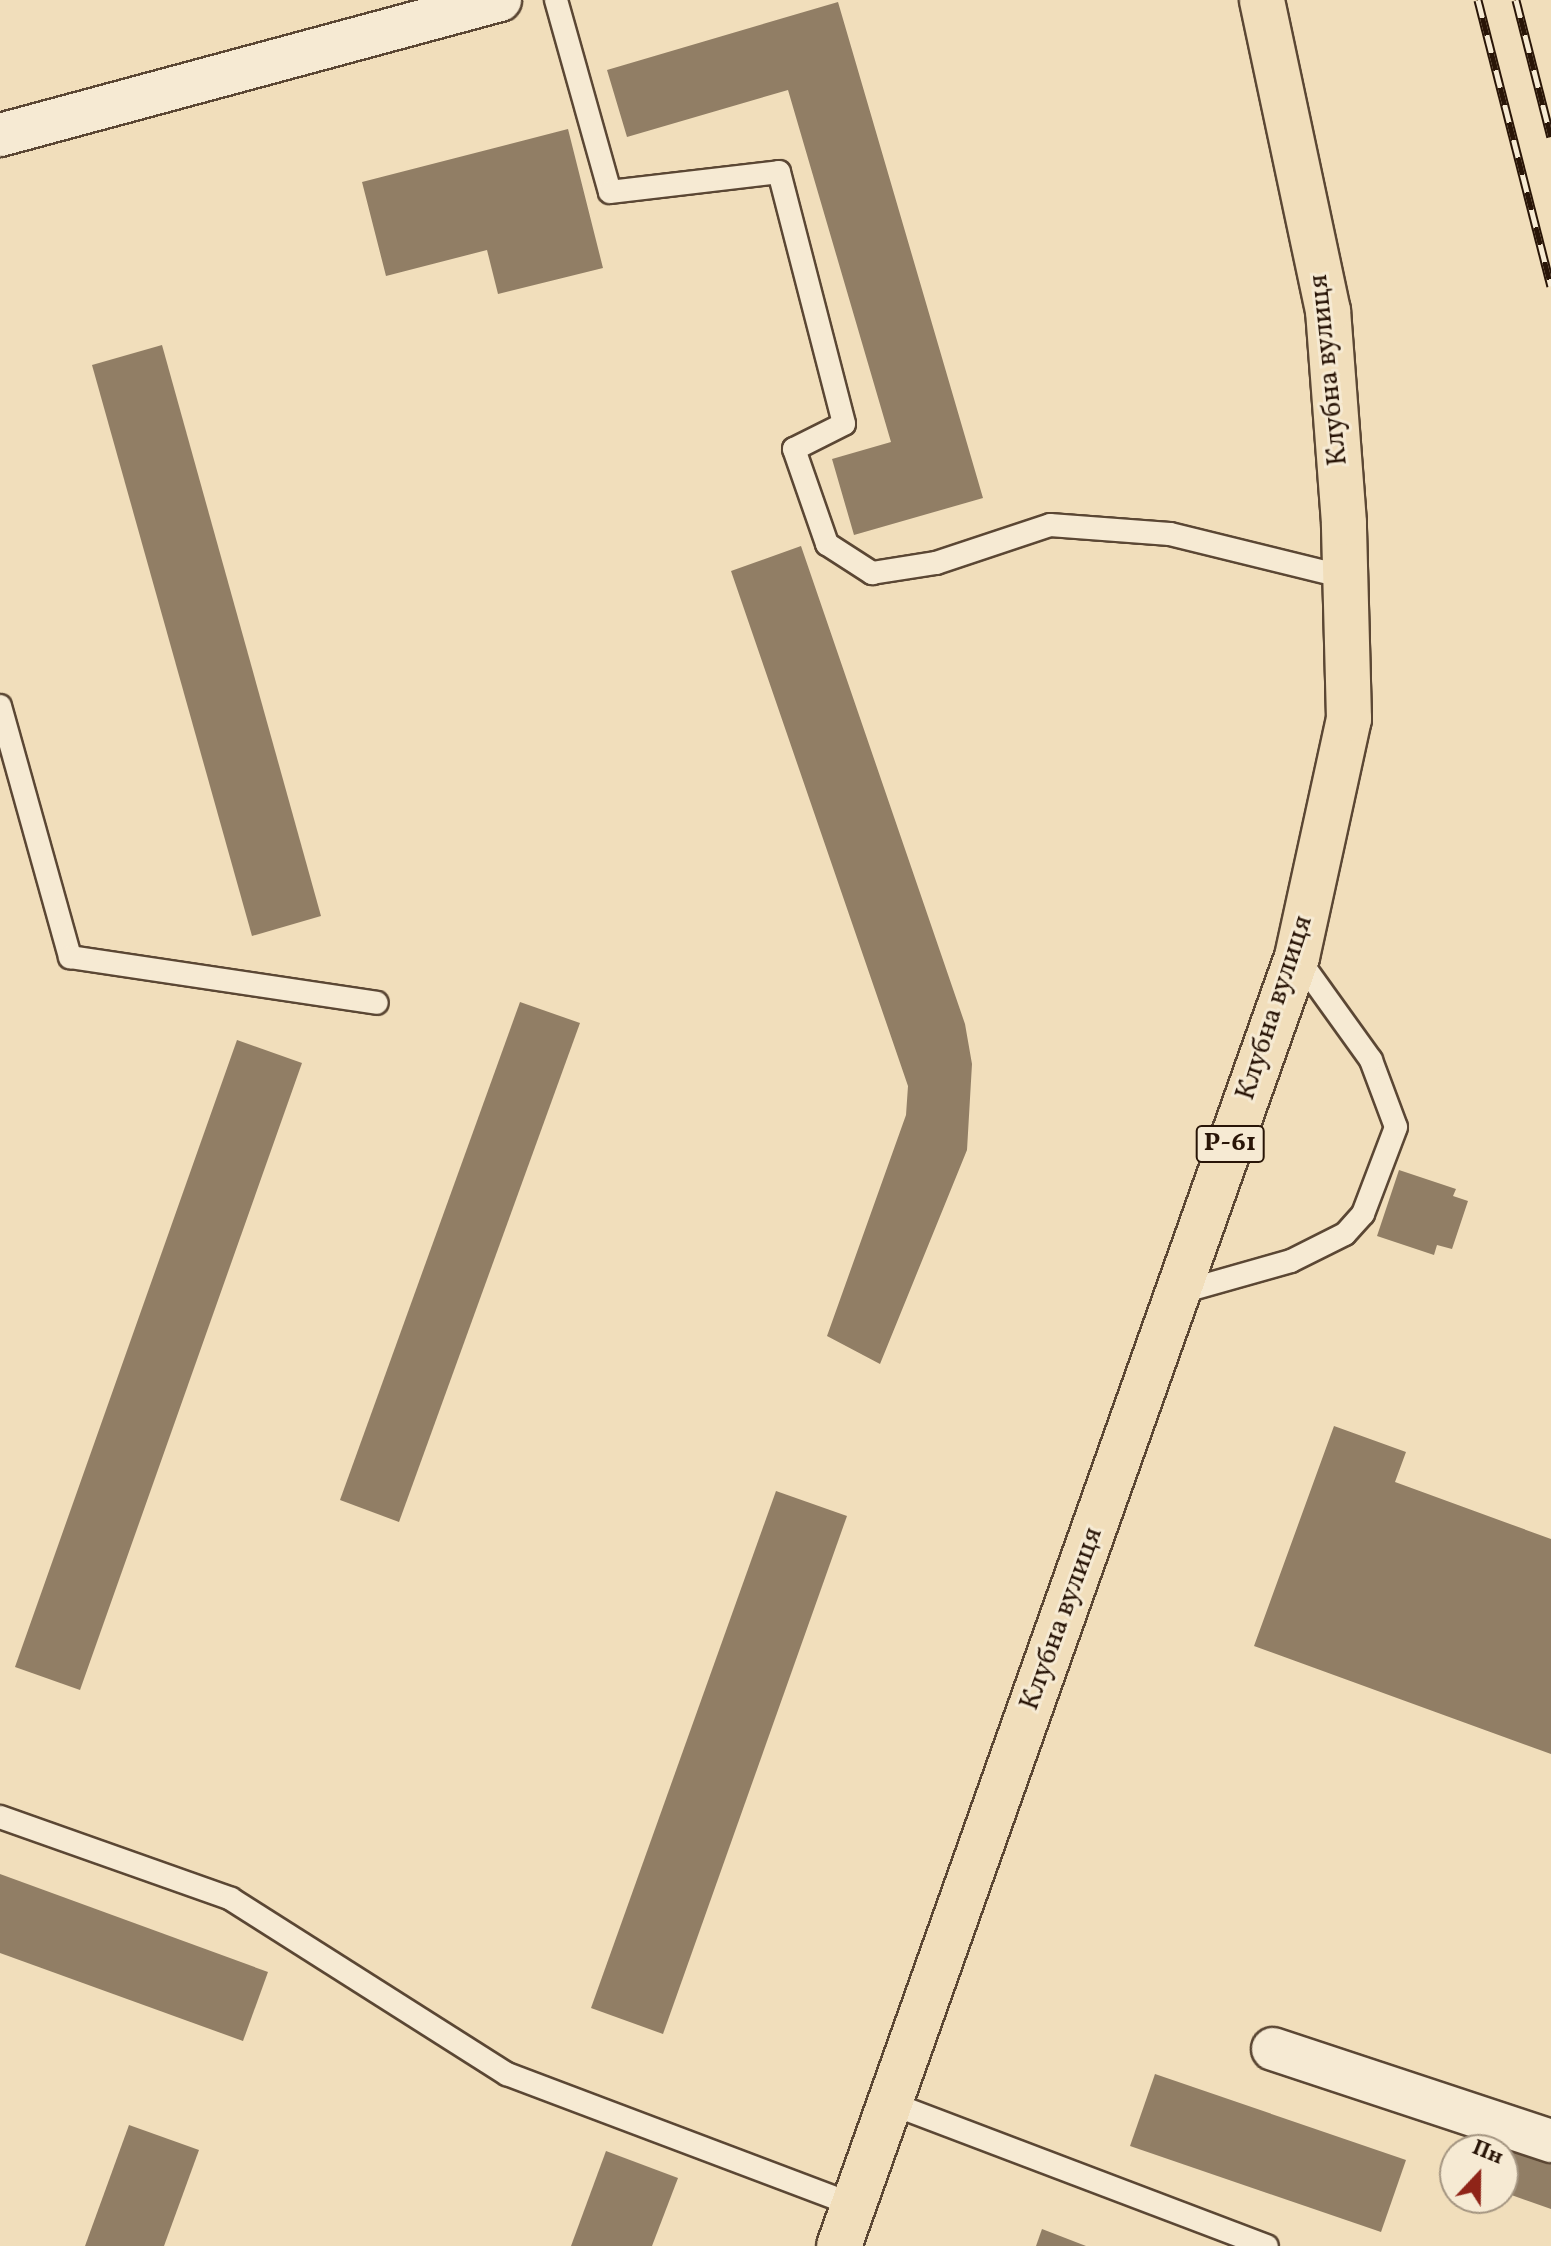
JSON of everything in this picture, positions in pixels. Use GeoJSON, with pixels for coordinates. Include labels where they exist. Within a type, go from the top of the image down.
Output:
{"type":"FeatureCollection","features":[{"type":"Feature","properties":{"kind":"main road","name":"Клубна вулиця"},"geometry":{"type":"LineString","coordinates":[[839,2246],[1297,957],[1349,719],[1345,577],[1328,311],[1262,0]]}},
{"type":"Feature","properties":{"kind":"street"},"geometry":{"type":"LineString","coordinates":[[0,135],[500,0]]}},
{"type":"Feature","properties":{"kind":"street"},"geometry":{"type":"LineString","coordinates":[[1273,2049],[1551,2141]]}},
{"type":"Feature","properties":{"kind":"lane"},"geometry":{"type":"LineString","coordinates":[[556,0],[610,192],[779,172],[844,424],[794,449],[827,544],[872,573],[936,563],[1050,525],[1170,534],[1345,577]]}},
{"type":"Feature","properties":{"kind":"lane"},"geometry":{"type":"LineString","coordinates":[[0,706],[70,957],[377,1003]]}},
{"type":"Feature","properties":{"kind":"lane"},"geometry":{"type":"LineString","coordinates":[[1178,1293],[1291,1261],[1345,1234],[1363,1214],[1396,1127],[1371,1060],[1297,957]]}},
{"type":"Feature","properties":{"kind":"lane"},"geometry":{"type":"LineString","coordinates":[[0,1817],[231,1899],[507,2074],[854,2205]]}},
{"type":"Feature","properties":{"kind":"lane"},"geometry":{"type":"LineString","coordinates":[[890,2103],[1267,2246]]}},
{"type":"Feature","properties":{"kind":"building"},"geometry":{"type":"Polygon","coordinates":[[[838,2],[983,498],[854,535],[832,459],[891,442],[788,90],[627,137],[607,70],[838,2]]]}},
{"type":"Feature","properties":{"kind":"building"},"geometry":{"type":"Polygon","coordinates":[[[568,129],[603,268],[498,294],[487,250],[386,276],[362,182],[568,129]]]}},
{"type":"Feature","properties":{"kind":"building"},"geometry":{"type":"Polygon","coordinates":[[[162,345],[321,916],[252,936],[92,365],[162,345]]]}},
{"type":"Feature","properties":{"kind":"building"},"geometry":{"type":"Polygon","coordinates":[[[801,546],[965,1024],[972,1064],[967,1150],[880,1364],[827,1336],[906,1115],[908,1086],[731,571],[801,546]]]}},
{"type":"Feature","properties":{"kind":"building"},"geometry":{"type":"Polygon","coordinates":[[[520,1002],[580,1023],[399,1522],[340,1500],[520,1002]]]}},
{"type":"Feature","properties":{"kind":"building"},"geometry":{"type":"Polygon","coordinates":[[[237,1040],[302,1063],[80,1690],[15,1667],[237,1040]]]}},
{"type":"Feature","properties":{"kind":"building"},"geometry":{"type":"Polygon","coordinates":[[[1399,1170],[1456,1189],[1453,1196],[1468,1201],[1452,1249],[1437,1245],[1434,1255],[1377,1236],[1399,1170]]]}},
{"type":"Feature","properties":{"kind":"building"},"geometry":{"type":"Polygon","coordinates":[[[1334,1426],[1406,1452],[1395,1482],[1551,1539],[1551,1754],[1254,1646],[1334,1426]]]}},
{"type":"Feature","properties":{"kind":"building"},"geometry":{"type":"Polygon","coordinates":[[[776,1491],[847,1516],[663,2034],[591,2008],[776,1491]]]}},
{"type":"Feature","properties":{"kind":"building"},"geometry":{"type":"Polygon","coordinates":[[[0,1874],[268,1972],[243,2041],[0,1953],[0,1874]]]}},
{"type":"Feature","properties":{"kind":"building"},"geometry":{"type":"Polygon","coordinates":[[[1155,2074],[1406,2160],[1381,2232],[1130,2146],[1155,2074]]]}},
{"type":"Feature","properties":{"kind":"building"},"geometry":{"type":"Polygon","coordinates":[[[129,2125],[199,2150],[164,2246],[85,2246],[129,2125]]]}},
{"type":"Feature","properties":{"kind":"building"},"geometry":{"type":"Polygon","coordinates":[[[1519,2142],[1551,2154],[1551,2209],[1519,2198],[1519,2142]]]}},
{"type":"Feature","properties":{"kind":"building"},"geometry":{"type":"Polygon","coordinates":[[[606,2151],[678,2178],[652,2246],[571,2246],[606,2151]]]}},
{"type":"Feature","properties":{"kind":"building"},"geometry":{"type":"Polygon","coordinates":[[[1042,2229],[1086,2246],[1036,2246],[1042,2229]]]}},
{"type":"Feature","properties":{"kind":"railway"},"geometry":{"type":"LineString","coordinates":[[1478,0],[1551,286]]}},
{"type":"Feature","properties":{"kind":"railway"},"geometry":{"type":"LineString","coordinates":[[1516,0],[1551,137]]}}]}
